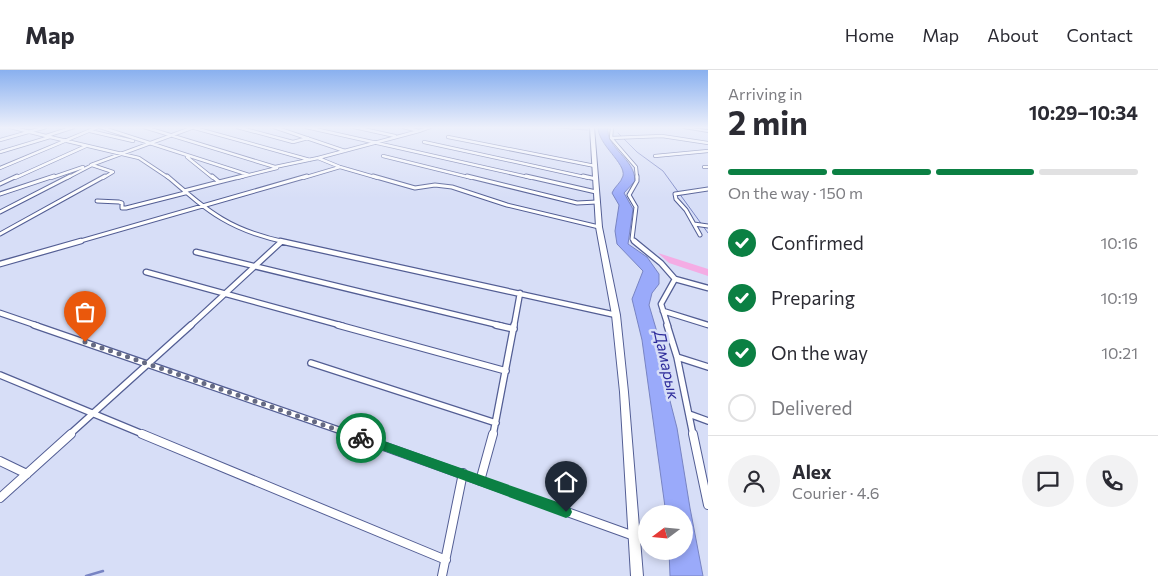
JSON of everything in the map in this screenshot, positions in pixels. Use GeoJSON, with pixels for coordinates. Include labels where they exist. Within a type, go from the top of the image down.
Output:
{"type":"FeatureCollection","features":[{"type":"Feature","properties":{"kind":"main road"},"geometry":{"type":"LineString","coordinates":[[594,151],[599,227],[616,315],[624,392],[637,576]]}},
{"type":"Feature","properties":{"kind":"street"},"geometry":{"type":"LineString","coordinates":[[0,168],[42,151]]}},
{"type":"Feature","properties":{"kind":"street"},"geometry":{"type":"LineString","coordinates":[[0,184],[76,151]]}},
{"type":"Feature","properties":{"kind":"street"},"geometry":{"type":"LineString","coordinates":[[108,151],[139,158],[152,164],[200,205],[230,225],[262,237],[616,315]]}},
{"type":"Feature","properties":{"kind":"street"},"geometry":{"type":"LineString","coordinates":[[0,212],[92,165],[126,151]]}},
{"type":"Feature","properties":{"kind":"street"},"geometry":{"type":"LineString","coordinates":[[171,151],[249,175]]}},
{"type":"Feature","properties":{"kind":"street"},"geometry":{"type":"LineString","coordinates":[[221,151],[275,167],[281,167]]}},
{"type":"Feature","properties":{"kind":"street"},"geometry":{"type":"LineString","coordinates":[[278,151],[312,160]]}},
{"type":"Feature","properties":{"kind":"street"},"geometry":{"type":"LineString","coordinates":[[97,201],[120,202],[123,208],[345,151]]}},
{"type":"Feature","properties":{"kind":"street"},"geometry":{"type":"LineString","coordinates":[[414,151],[596,192]]}},
{"type":"Feature","properties":{"kind":"street"},"geometry":{"type":"LineString","coordinates":[[464,151],[596,179]]}},
{"type":"Feature","properties":{"kind":"street"},"geometry":{"type":"LineString","coordinates":[[517,151],[595,166]]}},
{"type":"Feature","properties":{"kind":"street"},"geometry":{"type":"LineString","coordinates":[[622,151],[636,167],[637,181],[629,195],[636,207],[632,239],[662,262],[675,279],[708,288]]}},
{"type":"Feature","properties":{"kind":"street"},"geometry":{"type":"LineString","coordinates":[[656,156],[708,151]]}},
{"type":"Feature","properties":{"kind":"street"},"geometry":{"type":"LineString","coordinates":[[185,155],[219,182]]}},
{"type":"Feature","properties":{"kind":"street"},"geometry":{"type":"LineString","coordinates":[[383,156],[577,204],[597,202]]}},
{"type":"Feature","properties":{"kind":"street"},"geometry":{"type":"LineString","coordinates":[[318,158],[340,167],[415,188],[435,185],[452,187],[507,205],[599,227]]}},
{"type":"Feature","properties":{"kind":"street"},"geometry":{"type":"LineString","coordinates":[[0,194],[92,165],[113,172],[0,234]]}},
{"type":"Feature","properties":{"kind":"street"},"geometry":{"type":"LineString","coordinates":[[0,264],[200,205],[340,167]]}},
{"type":"Feature","properties":{"kind":"street"},"geometry":{"type":"LineString","coordinates":[[700,235],[697,225],[676,199],[679,193],[708,189]]}},
{"type":"Feature","properties":{"kind":"street"},"geometry":{"type":"LineString","coordinates":[[697,225],[707,226]]}},
{"type":"Feature","properties":{"kind":"street"},"geometry":{"type":"LineString","coordinates":[[0,498],[280,242]]}},
{"type":"Feature","properties":{"kind":"street"},"geometry":{"type":"LineString","coordinates":[[196,252],[514,329]]}},
{"type":"Feature","properties":{"kind":"street"},"geometry":{"type":"LineString","coordinates":[[146,272],[506,371]]}},
{"type":"Feature","properties":{"kind":"street"},"geometry":{"type":"LineString","coordinates":[[675,279],[661,304],[677,357],[706,485],[708,505]]}},
{"type":"Feature","properties":{"kind":"street"},"geometry":{"type":"LineString","coordinates":[[480,480],[496,423],[520,293]]}},
{"type":"Feature","properties":{"kind":"street"},"geometry":{"type":"LineString","coordinates":[[663,311],[708,324]]}},
{"type":"Feature","properties":{"kind":"street"},"geometry":{"type":"LineString","coordinates":[[0,313],[463,473],[634,536]]}},
{"type":"Feature","properties":{"kind":"street"},"geometry":{"type":"LineString","coordinates":[[677,357],[708,367]]}},
{"type":"Feature","properties":{"kind":"street"},"geometry":{"type":"LineString","coordinates":[[311,363],[496,423]]}},
{"type":"Feature","properties":{"kind":"street"},"geometry":{"type":"LineString","coordinates":[[0,375],[446,560]]}},
{"type":"Feature","properties":{"kind":"street"},"geometry":{"type":"LineString","coordinates":[[689,414],[708,421]]}},
{"type":"Feature","properties":{"kind":"street"},"geometry":{"type":"LineString","coordinates":[[0,461],[27,474]]}},
{"type":"Feature","properties":{"kind":"street"},"geometry":{"type":"LineString","coordinates":[[442,576],[463,473]]}},
{"type":"Feature","properties":{"kind":"shaded area"},"geometry":{"type":"Polygon","coordinates":[[[658,253],[708,269],[708,276],[669,263],[658,253]]]}},
{"type":"Feature","properties":{"kind":"water"},"geometry":{"type":"Polygon","coordinates":[[[610,151],[618,151],[634,173],[635,181],[624,193],[633,209],[628,244],[647,257],[659,274],[659,284],[652,293],[649,305],[662,349],[668,393],[677,428],[690,505],[665,505],[642,340],[632,299],[643,271],[617,244],[615,231],[619,205],[612,193],[623,176],[623,171],[610,151]]]}},
{"type":"Feature","properties":{"kind":"water"},"geometry":{"type":"Polygon","coordinates":[[[693,524],[703,576],[670,576],[669,560],[693,560],[693,524]]]}},
{"type":"Feature","properties":{"kind":"waterway"},"geometry":{"type":"LineString","coordinates":[[636,151],[663,171],[708,233]]}},
{"type":"Feature","properties":{"kind":"waterway"},"geometry":{"type":"LineString","coordinates":[[86,576],[103,571]]}},
{"type":"Feature","properties":{"kind":"way so far"},"geometry":{"type":"LineString","coordinates":[[85,342],[361,438]]}},
{"type":"Feature","properties":{"kind":"route"},"geometry":{"type":"LineString","coordinates":[[361,438],[463,473],[566,512]]}},
{"type":"Feature","properties":{"kind":"water label","name":"Дамарык"},"geometry":{"type":"Point","coordinates":[667,365]}}]}
